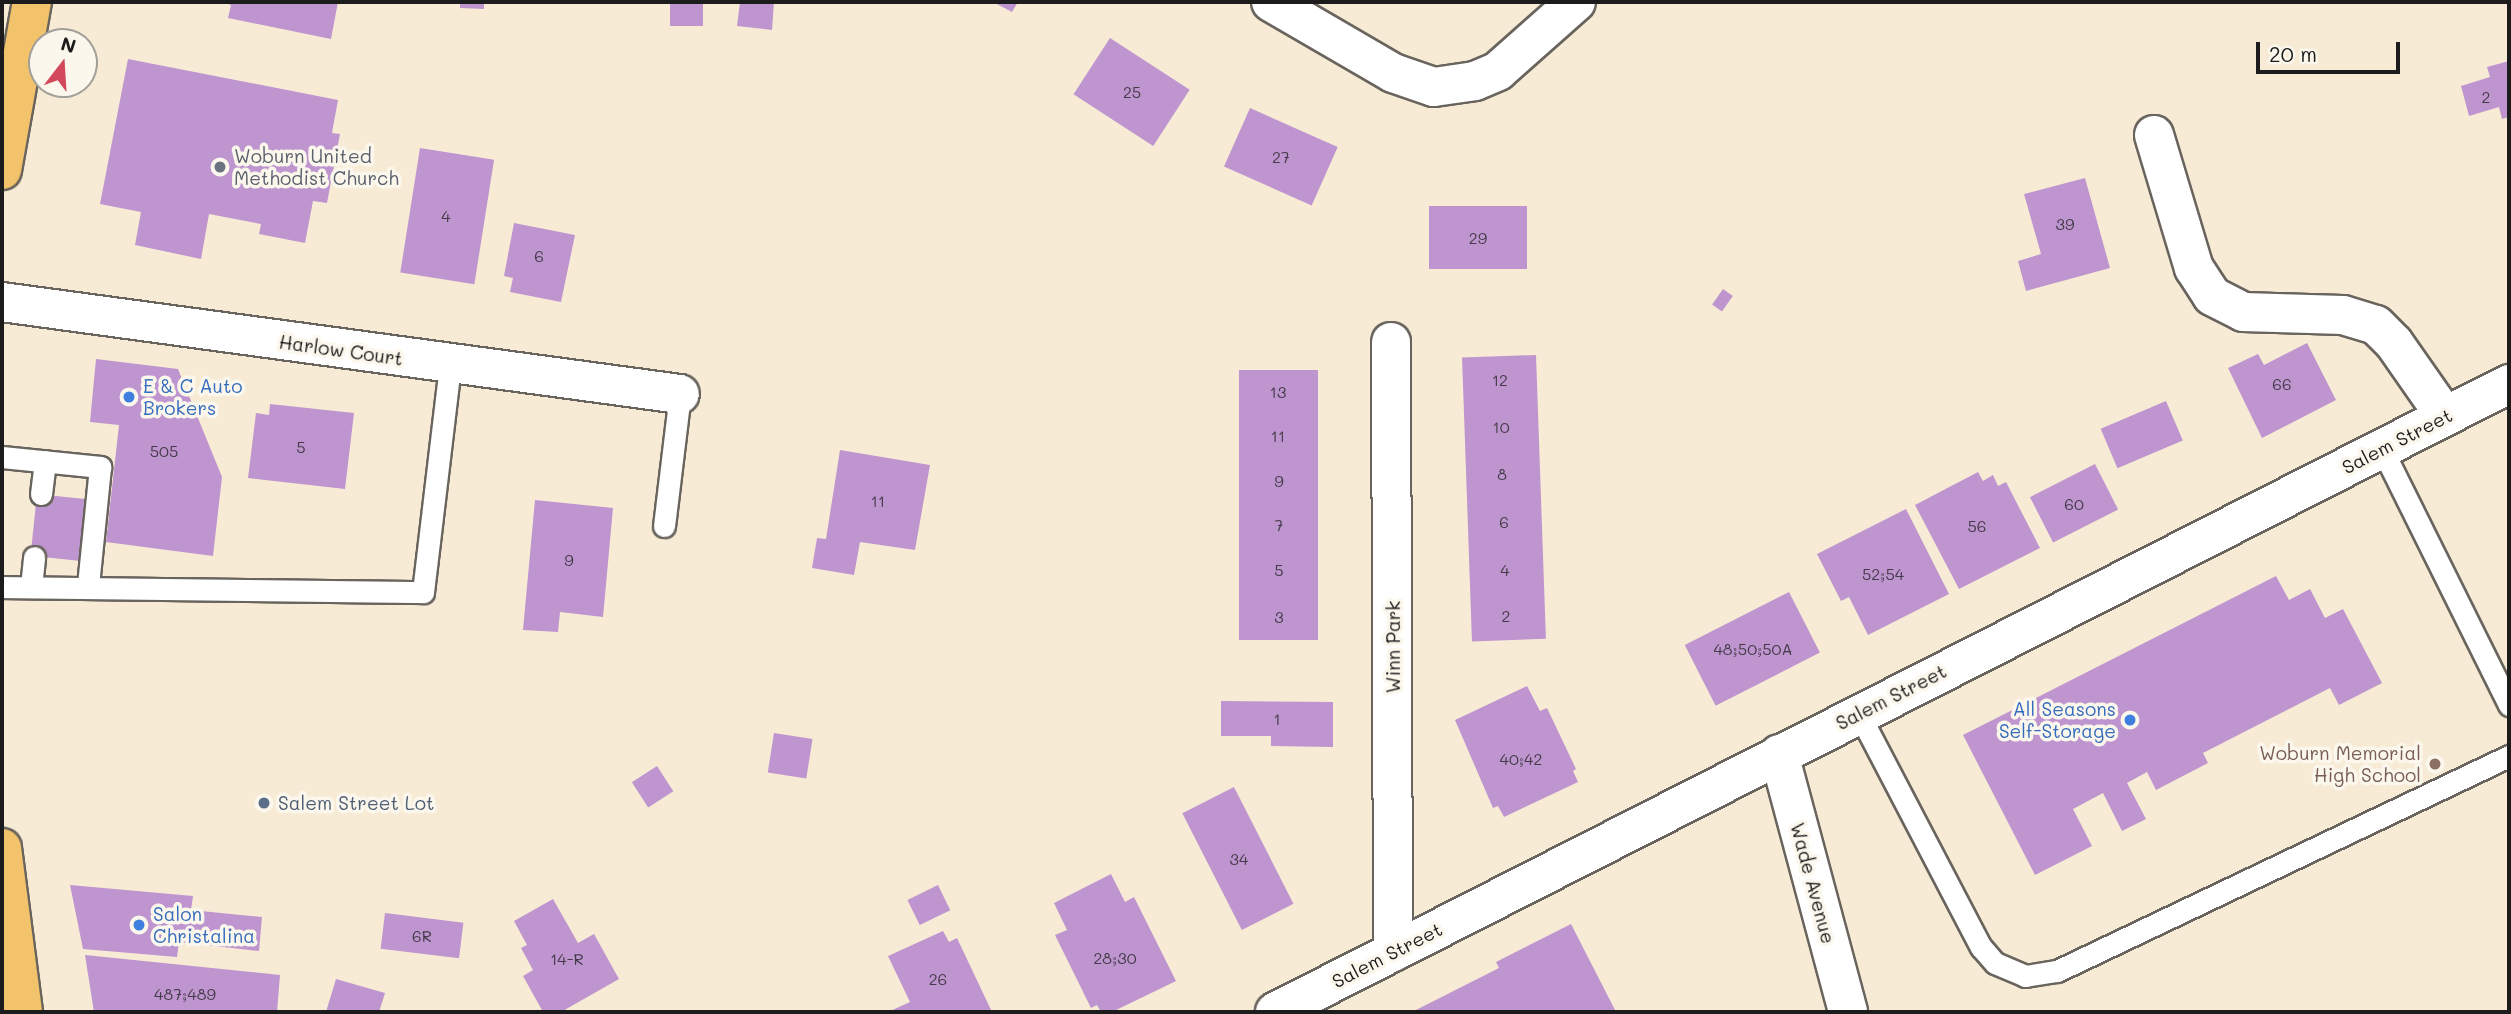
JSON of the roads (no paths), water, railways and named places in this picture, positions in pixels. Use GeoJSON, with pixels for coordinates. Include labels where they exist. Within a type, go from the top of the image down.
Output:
{"type":"FeatureCollection","features":[{"type":"Feature","properties":{"kind":"main road"},"geometry":{"type":"LineString","coordinates":[[2,170],[32,2]]}},
{"type":"Feature","properties":{"kind":"main road"},"geometry":{"type":"LineString","coordinates":[[2,848],[23,1012]]}},
{"type":"Feature","properties":{"kind":"street"},"geometry":{"type":"LineString","coordinates":[[1271,2],[1393,73],[1434,87],[1475,81],[1497,71],[1576,2]]}},
{"type":"Feature","properties":{"kind":"street"},"geometry":{"type":"LineString","coordinates":[[2154,135],[2194,268],[2212,296],[2243,312],[2343,315],[2368,321],[2389,336],[2445,416]]}},
{"type":"Feature","properties":{"kind":"street","name":"Harlow Court"},"geometry":{"type":"LineString","coordinates":[[2,302],[450,365],[680,394]]}},
{"type":"Feature","properties":{"kind":"street","name":"Winn Park"},"geometry":{"type":"LineString","coordinates":[[1391,342],[1393,952]]}},
{"type":"Feature","properties":{"kind":"street","name":"Salem Street"},"geometry":{"type":"LineString","coordinates":[[1275,1012],[2509,384]]}},
{"type":"Feature","properties":{"kind":"street","name":"Wade Avenue"},"geometry":{"type":"LineString","coordinates":[[1779,754],[1848,1012]]}},
{"type":"Feature","properties":{"kind":"lane"},"geometry":{"type":"LineString","coordinates":[[2,587],[88,585],[423,592],[450,365]]}},
{"type":"Feature","properties":{"kind":"lane"},"geometry":{"type":"LineString","coordinates":[[664,526],[680,394]]}},
{"type":"Feature","properties":{"kind":"lane"},"geometry":{"type":"LineString","coordinates":[[2382,449],[2509,705]]}},
{"type":"Feature","properties":{"kind":"lane"},"geometry":{"type":"LineString","coordinates":[[2,457],[100,467],[88,585]]}},
{"type":"Feature","properties":{"kind":"lane"},"geometry":{"type":"LineString","coordinates":[[41,495],[45,461]]}},
{"type":"Feature","properties":{"kind":"lane"},"geometry":{"type":"LineString","coordinates":[[31,587],[34,557]]}},
{"type":"Feature","properties":{"kind":"lane"},"geometry":{"type":"LineString","coordinates":[[1859,714],[1981,947],[1995,963],[2025,976],[2057,971],[2509,756]]}},
{"type":"Feature","properties":{"kind":"place","name":"Woburn United Methodist Church"},"geometry":{"type":"Point","coordinates":[220,167]}},
{"type":"Feature","properties":{"kind":"place","name":"E & C Auto Brokers"},"geometry":{"type":"Point","coordinates":[129,397]}},
{"type":"Feature","properties":{"kind":"place","name":"All Seasons Self-Storage"},"geometry":{"type":"Point","coordinates":[2130,720]}},
{"type":"Feature","properties":{"kind":"place","name":"Woburn Memorial High School"},"geometry":{"type":"Point","coordinates":[2435,764]}},
{"type":"Feature","properties":{"kind":"place","name":"Salem Street Lot"},"geometry":{"type":"Point","coordinates":[264,803]}},
{"type":"Feature","properties":{"kind":"place","name":"Salon Christalina"},"geometry":{"type":"Point","coordinates":[139,925]}}]}
